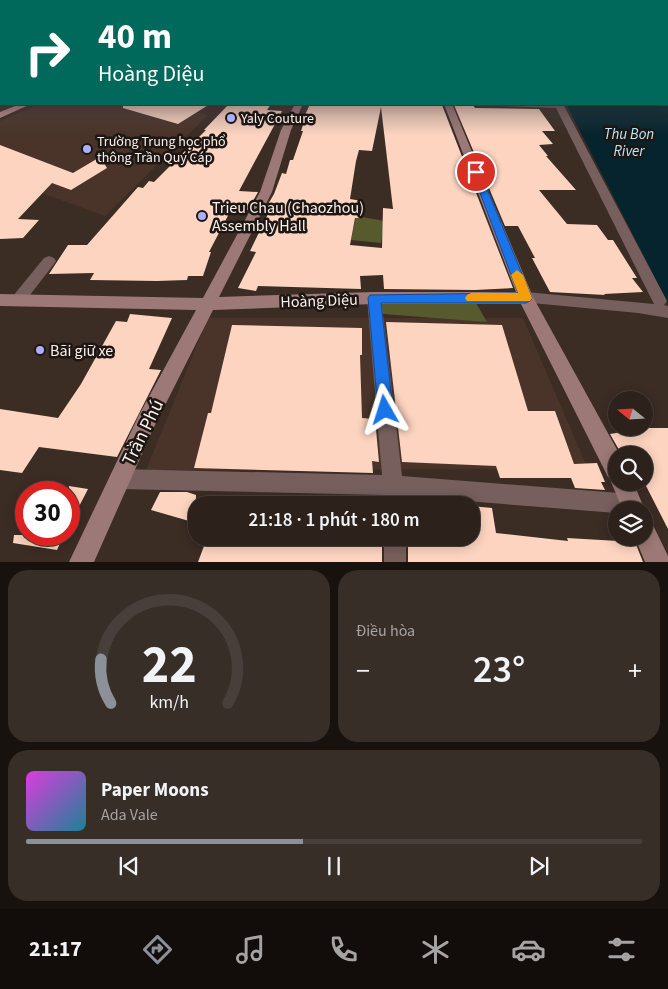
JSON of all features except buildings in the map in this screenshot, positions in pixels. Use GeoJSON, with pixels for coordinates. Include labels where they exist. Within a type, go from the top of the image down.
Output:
{"type":"FeatureCollection","features":[{"type":"Feature","properties":{"kind":"main road"},"geometry":{"type":"LineString","coordinates":[[0,115],[25,105]]}},
{"type":"Feature","properties":{"kind":"street","name":"Trần Phú"},"geometry":{"type":"LineString","coordinates":[[81,562],[146,422],[266,192],[286,130],[298,105]]}},
{"type":"Feature","properties":{"kind":"street"},"geometry":{"type":"LineString","coordinates":[[448,105],[526,298],[608,454]]}},
{"type":"Feature","properties":{"kind":"street"},"geometry":{"type":"LineString","coordinates":[[559,105],[576,141],[664,307]]}},
{"type":"Feature","properties":{"kind":"street"},"geometry":{"type":"LineString","coordinates":[[18,300],[49,260]]}},
{"type":"Feature","properties":{"kind":"street","name":"Hoàng Diệu"},"geometry":{"type":"LineString","coordinates":[[0,300],[207,304],[374,298],[526,298],[638,307],[664,307]]}},
{"type":"Feature","properties":{"kind":"street"},"geometry":{"type":"LineString","coordinates":[[374,298],[393,495]]}},
{"type":"Feature","properties":{"kind":"street"},"geometry":{"type":"LineString","coordinates":[[119,479],[608,506]]}},
{"type":"Feature","properties":{"kind":"street"},"geometry":{"type":"LineString","coordinates":[[395,546],[396,562]]}},
{"type":"Feature","properties":{"kind":"street"},"geometry":{"type":"LineString","coordinates":[[651,546],[658,562]]}},
{"type":"Feature","properties":{"kind":"shaded area","name":"Trường Trung học phổ thông Trần Quý Cáp"},"geometry":{"type":"Polygon","coordinates":[[[37,105],[163,105],[208,115],[105,216],[0,178],[0,121],[37,105]]]}},
{"type":"Feature","properties":{"kind":"shaded area"},"geometry":{"type":"Polygon","coordinates":[[[208,318],[523,318],[588,469],[146,470],[208,318]]]}},
{"type":"Feature","properties":{"kind":"green space"},"geometry":{"type":"Polygon","coordinates":[[[356,216],[385,221],[381,243],[351,240],[356,216]]]}},
{"type":"Feature","properties":{"kind":"green space"},"geometry":{"type":"Polygon","coordinates":[[[476,303],[487,322],[370,313],[370,304],[476,303]]]}},
{"type":"Feature","properties":{"kind":"water","name":"Thu Bon River"},"geometry":{"type":"Polygon","coordinates":[[[567,105],[668,105],[668,303],[567,105]]]}},
{"type":"Feature","properties":{"kind":"slow traffic"},"geometry":{"type":"LineString","coordinates":[[471,298],[526,298],[517,275]]}},
{"type":"Feature","properties":{"kind":"place","name":"Yaly Couture"},"geometry":{"type":"Point","coordinates":[231,118]}},
{"type":"Feature","properties":{"kind":"place","name":"Trường Trung học phổ thông Trần Quý Cáp"},"geometry":{"type":"Point","coordinates":[87,149]}},
{"type":"Feature","properties":{"kind":"place","name":"Trieu Chau (Chaozhou) Assembly Hall"},"geometry":{"type":"Point","coordinates":[202,216]}},
{"type":"Feature","properties":{"kind":"place","name":"Bãi giữ xe"},"geometry":{"type":"Point","coordinates":[40,350]}},
{"type":"Feature","properties":{"kind":"route"},"geometry":{"type":"LineString","coordinates":[[385,410],[374,298],[526,298],[476,172]]}}]}
